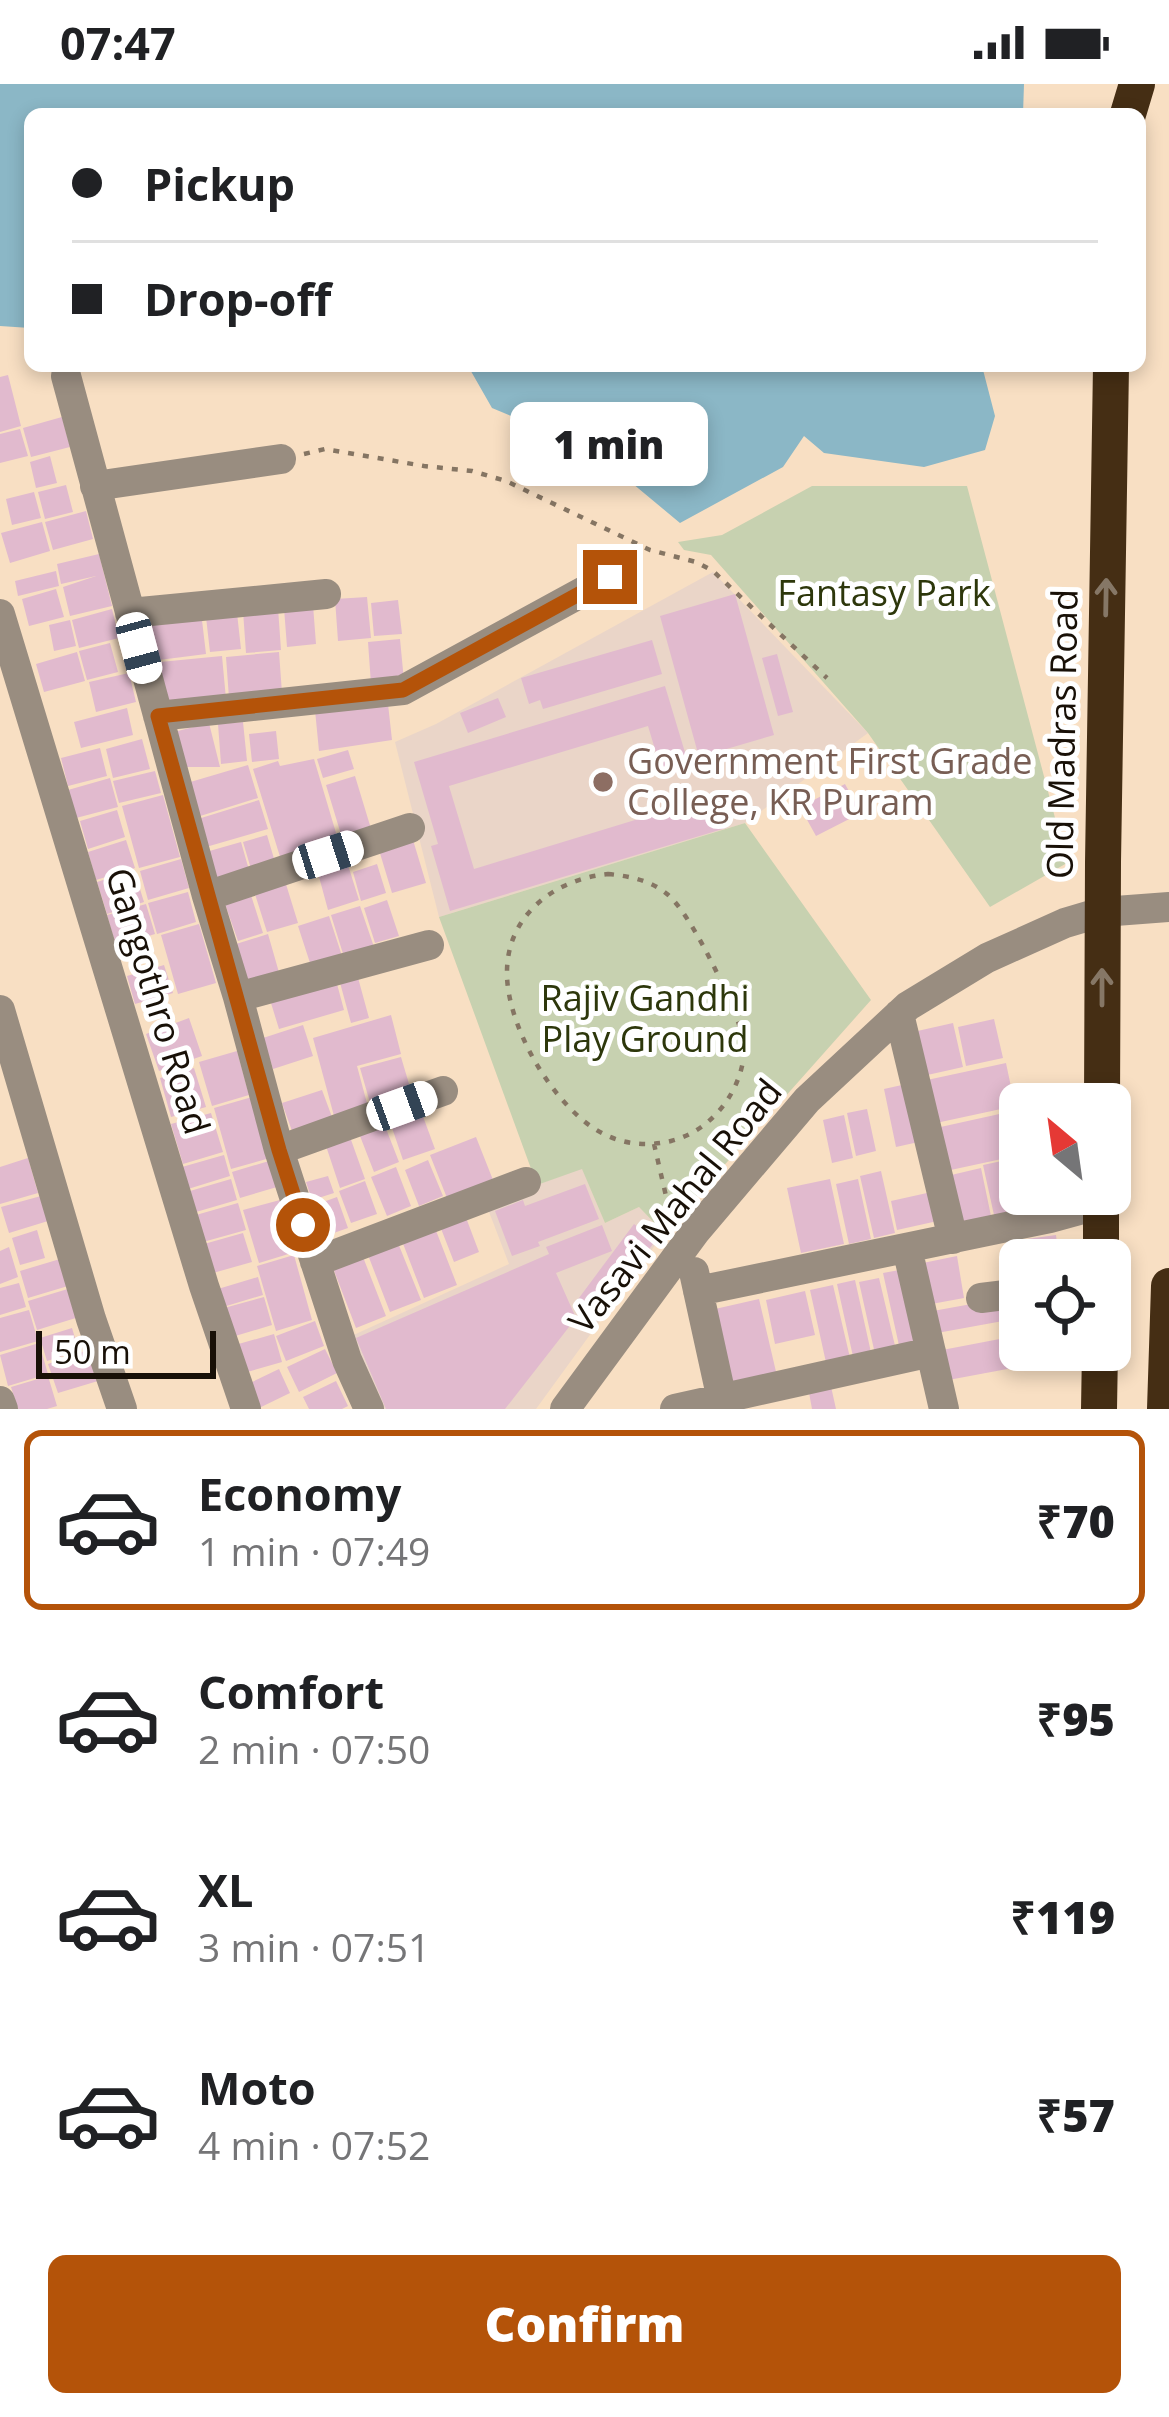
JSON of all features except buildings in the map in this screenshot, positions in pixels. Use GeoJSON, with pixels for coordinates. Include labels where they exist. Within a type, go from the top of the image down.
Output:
{"type":"FeatureCollection","features":[{"type":"Feature","properties":{"kind":"highway","name":"Old Madras Road"},"geometry":{"type":"LineString","coordinates":[[1102,1083],[1112,372]]}},
{"type":"Feature","properties":{"kind":"highway"},"geometry":{"type":"LineString","coordinates":[[1165,1409],[1169,1286]]}},
{"type":"Feature","properties":{"kind":"highway"},"geometry":{"type":"LineString","coordinates":[[1099,1409],[1100,1371]]}},
{"type":"Feature","properties":{"kind":"street"},"geometry":{"type":"LineString","coordinates":[[66,376],[279,1150],[347,1360],[369,1409]]}},
{"type":"Feature","properties":{"kind":"street"},"geometry":{"type":"LineString","coordinates":[[95,486],[281,459]]}},
{"type":"Feature","properties":{"kind":"street"},"geometry":{"type":"LineString","coordinates":[[158,716],[403,690],[610,577]]}},
{"type":"Feature","properties":{"kind":"street"},"geometry":{"type":"LineString","coordinates":[[130,613],[326,595]]}},
{"type":"Feature","properties":{"kind":"street","name":"Gangothro Road"},"geometry":{"type":"LineString","coordinates":[[0,614],[204,1286],[246,1409]]}},
{"type":"Feature","properties":{"kind":"street"},"geometry":{"type":"LineString","coordinates":[[207,896],[410,828]]}},
{"type":"Feature","properties":{"kind":"street","name":"Vasavi Mahal Road"},"geometry":{"type":"LineString","coordinates":[[566,1409],[692,1237],[808,1100],[899,1014],[987,958],[1065,923],[1102,912],[1169,907]]}},
{"type":"Feature","properties":{"kind":"street"},"geometry":{"type":"LineString","coordinates":[[238,998],[429,945]]}},
{"type":"Feature","properties":{"kind":"street"},"geometry":{"type":"LineString","coordinates":[[0,1010],[9,1073],[122,1409]]}},
{"type":"Feature","properties":{"kind":"street"},"geometry":{"type":"LineString","coordinates":[[899,1014],[953,1238]]}},
{"type":"Feature","properties":{"kind":"street"},"geometry":{"type":"LineString","coordinates":[[279,1150],[443,1091]]}},
{"type":"Feature","properties":{"kind":"street"},"geometry":{"type":"LineString","coordinates":[[314,1262],[526,1182]]}},
{"type":"Feature","properties":{"kind":"street"},"geometry":{"type":"LineString","coordinates":[[698,1291],[1041,1215]]}},
{"type":"Feature","properties":{"kind":"street"},"geometry":{"type":"LineString","coordinates":[[692,1237],[698,1291],[723,1404]]}},
{"type":"Feature","properties":{"kind":"street"},"geometry":{"type":"LineString","coordinates":[[908,1248],[944,1409]]}},
{"type":"Feature","properties":{"kind":"street"},"geometry":{"type":"LineString","coordinates":[[981,1298],[999,1296]]}},
{"type":"Feature","properties":{"kind":"street"},"geometry":{"type":"LineString","coordinates":[[675,1409],[723,1404],[931,1352]]}},
{"type":"Feature","properties":{"kind":"path"},"geometry":{"type":"LineString","coordinates":[[281,459],[325,449],[472,471],[506,481],[650,550],[713,571],[827,678]]}},
{"type":"Feature","properties":{"kind":"path"},"geometry":{"type":"LineString","coordinates":[[625,875],[659,887],[673,898],[711,963],[744,1040],[740,1075],[724,1106],[682,1138],[654,1144],[610,1137],[580,1118],[542,1071],[518,1023],[506,977],[512,942],[529,911],[573,880],[625,875]]}},
{"type":"Feature","properties":{"kind":"path"},"geometry":{"type":"LineString","coordinates":[[654,1144],[669,1208],[692,1237]]}},
{"type":"Feature","properties":{"kind":"shaded area","name":"Government First Grade College, KR Puram"},"geometry":{"type":"Polygon","coordinates":[[[713,572],[868,733],[745,823],[439,917],[395,742],[713,572]]]}},
{"type":"Feature","properties":{"kind":"shaded area"},"geometry":{"type":"Polygon","coordinates":[[[582,1168],[605,1223],[639,1207],[664,1233],[536,1409],[379,1409],[347,1338],[509,1264],[486,1204],[582,1168]]]}},
{"type":"Feature","properties":{"kind":"green space","name":"Fantasy Park"},"geometry":{"type":"Polygon","coordinates":[[[812,486],[967,486],[1067,863],[990,907],[868,733],[711,555],[684,550],[678,542],[722,535],[812,486]]]}},
{"type":"Feature","properties":{"kind":"green space","name":"Rajiv Gandhi Play Ground"},"geometry":{"type":"Polygon","coordinates":[[[745,823],[871,1000],[664,1233],[639,1207],[605,1223],[582,1169],[537,1185],[439,917],[745,823]]]}},
{"type":"Feature","properties":{"kind":"water"},"geometry":{"type":"Polygon","coordinates":[[[0,84],[1024,84],[1023,108],[24,108],[24,328],[0,326],[0,84]]]}},
{"type":"Feature","properties":{"kind":"water"},"geometry":{"type":"Polygon","coordinates":[[[471,372],[984,372],[995,416],[985,450],[924,467],[824,453],[804,436],[783,467],[680,523],[591,449],[492,408],[471,372]]]}},
{"type":"Feature","properties":{"kind":"place","name":"Government First Grade College, KR Puram"},"geometry":{"type":"Point","coordinates":[603,782]}},
{"type":"Feature","properties":{"kind":"route"},"geometry":{"type":"LineString","coordinates":[[303,1225],[158,716],[403,690],[610,577]]}}]}
